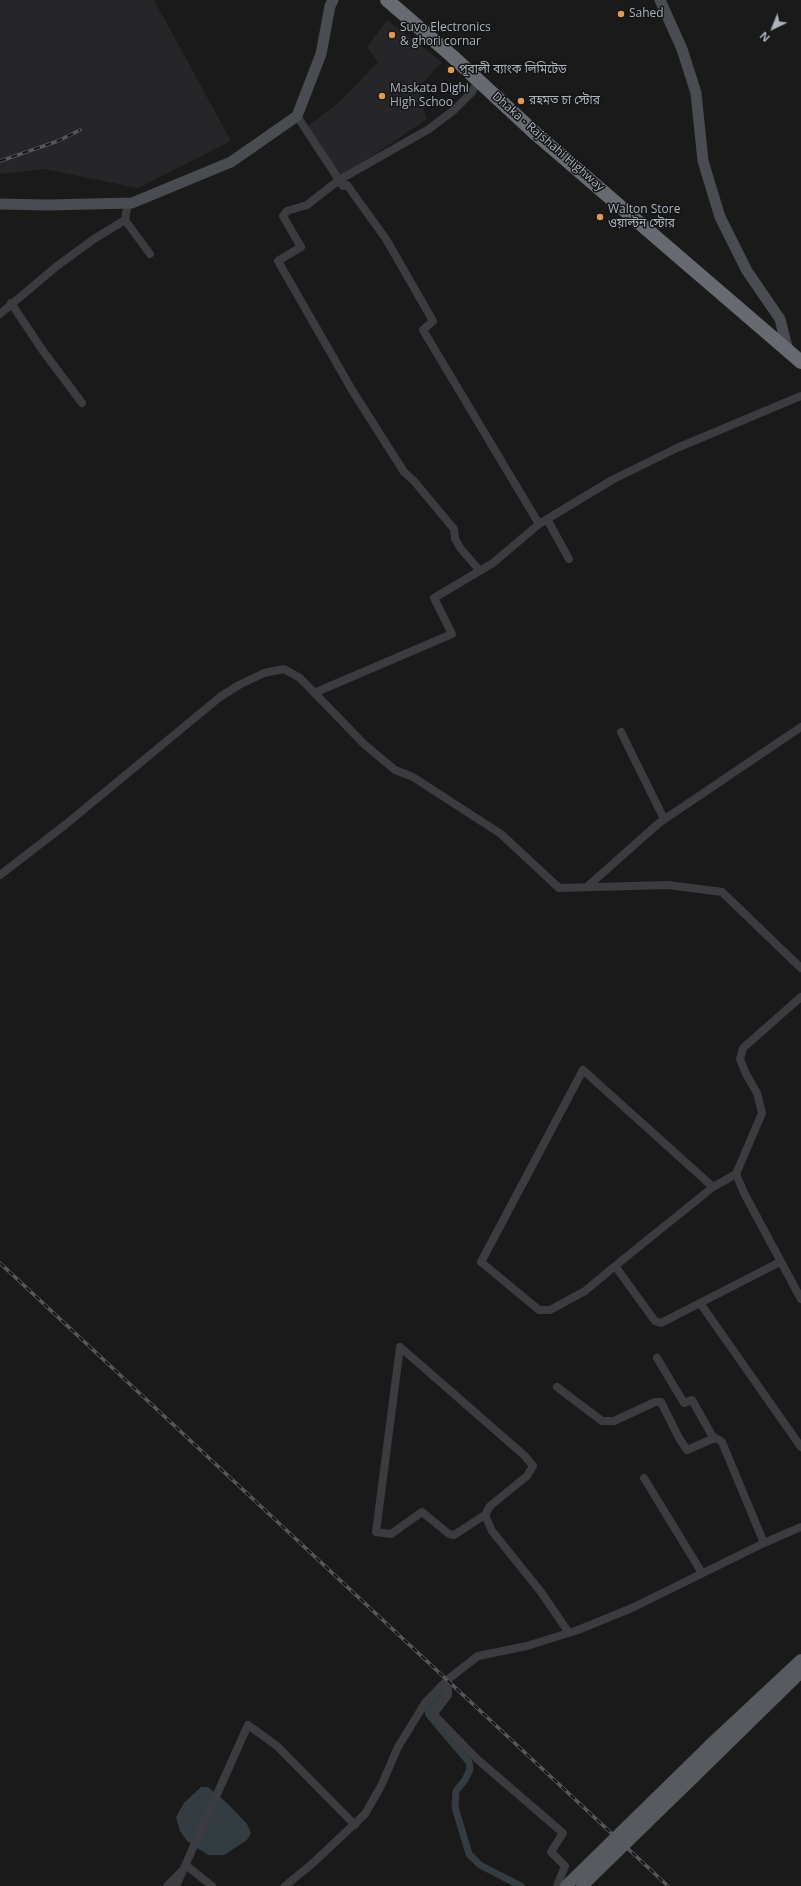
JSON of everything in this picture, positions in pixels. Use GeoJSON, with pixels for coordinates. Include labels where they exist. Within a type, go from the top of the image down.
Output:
{"type":"FeatureCollection","features":[{"type":"Feature","properties":{"kind":"highway","name":"Dhaka - Rajshahi Highway"},"geometry":{"type":"LineString","coordinates":[[387,0],[478,80],[536,134],[801,362]]}},
{"type":"Feature","properties":{"kind":"main road"},"geometry":{"type":"LineString","coordinates":[[566,1886],[710,1745],[801,1660]]}},
{"type":"Feature","properties":{"kind":"main road"},"geometry":{"type":"LineString","coordinates":[[582,1886],[801,1672]]}},
{"type":"Feature","properties":{"kind":"street"},"geometry":{"type":"LineString","coordinates":[[0,204],[132,203],[231,162],[297,116],[321,54],[330,6],[333,0]]}},
{"type":"Feature","properties":{"kind":"street"},"geometry":{"type":"LineString","coordinates":[[660,0],[682,49],[696,93],[703,161],[720,217],[747,271],[780,319],[788,351]]}},
{"type":"Feature","properties":{"kind":"street"},"geometry":{"type":"LineString","coordinates":[[478,80],[472,92],[454,110],[430,129],[339,180],[307,205],[287,211],[283,216],[301,246],[278,261],[352,390],[404,472],[414,481],[454,528],[456,538],[461,549],[480,571]]}},
{"type":"Feature","properties":{"kind":"street"},"geometry":{"type":"LineString","coordinates":[[297,116],[343,186],[347,185],[386,239],[433,321],[423,330],[539,524]]}},
{"type":"Feature","properties":{"kind":"street"},"geometry":{"type":"LineString","coordinates":[[128,203],[125,220],[150,254]]}},
{"type":"Feature","properties":{"kind":"street"},"geometry":{"type":"LineString","coordinates":[[0,314],[11,303],[63,261],[94,239],[125,220]]}},
{"type":"Feature","properties":{"kind":"street"},"geometry":{"type":"LineString","coordinates":[[11,303],[43,351],[82,403]]}},
{"type":"Feature","properties":{"kind":"street"},"geometry":{"type":"LineString","coordinates":[[314,693],[452,634],[434,598],[493,563],[547,519],[612,480],[677,448],[801,396]]}},
{"type":"Feature","properties":{"kind":"street"},"geometry":{"type":"LineString","coordinates":[[547,519],[569,559]]}},
{"type":"Feature","properties":{"kind":"street"},"geometry":{"type":"LineString","coordinates":[[0,875],[66,825],[220,697],[239,685],[264,673],[284,669],[300,678],[364,744],[395,770],[413,777],[501,834],[559,888],[588,886],[668,885],[722,892],[801,968]]}},
{"type":"Feature","properties":{"kind":"street"},"geometry":{"type":"LineString","coordinates":[[588,886],[664,819],[801,727]]}},
{"type":"Feature","properties":{"kind":"street"},"geometry":{"type":"LineString","coordinates":[[621,732],[642,771],[664,819]]}},
{"type":"Feature","properties":{"kind":"street"},"geometry":{"type":"LineString","coordinates":[[713,1187],[583,1070],[481,1262],[539,1310],[550,1310],[585,1291],[713,1187],[736,1174],[762,1113],[757,1093],[746,1074],[740,1059],[743,1048],[801,997]]}},
{"type":"Feature","properties":{"kind":"street"},"geometry":{"type":"LineString","coordinates":[[736,1174],[744,1193],[801,1299]]}},
{"type":"Feature","properties":{"kind":"street"},"geometry":{"type":"LineString","coordinates":[[615,1266],[655,1321],[662,1323],[780,1262]]}},
{"type":"Feature","properties":{"kind":"street"},"geometry":{"type":"LineString","coordinates":[[700,1303],[801,1447]]}},
{"type":"Feature","properties":{"kind":"street"},"geometry":{"type":"LineString","coordinates":[[486,1515],[454,1535],[449,1534],[422,1512],[391,1534],[376,1532],[400,1347],[525,1456],[533,1466],[527,1476],[490,1506],[486,1515],[492,1531],[541,1592],[569,1633]]}},
{"type":"Feature","properties":{"kind":"street"},"geometry":{"type":"LineString","coordinates":[[656,1358],[684,1403],[692,1400],[714,1439],[722,1442],[764,1543]]}},
{"type":"Feature","properties":{"kind":"street"},"geometry":{"type":"LineString","coordinates":[[557,1387],[602,1421],[614,1421],[655,1402],[661,1402],[679,1438],[687,1450],[714,1439]]}},
{"type":"Feature","properties":{"kind":"street"},"geometry":{"type":"LineString","coordinates":[[644,1478],[702,1573]]}},
{"type":"Feature","properties":{"kind":"street"},"geometry":{"type":"LineString","coordinates":[[285,1886],[313,1863],[365,1814],[381,1786],[398,1747],[425,1703],[443,1684],[478,1656],[527,1646],[569,1633],[632,1608],[764,1543],[801,1527]]}},
{"type":"Feature","properties":{"kind":"street"},"geometry":{"type":"LineString","coordinates":[[443,1684],[448,1689],[448,1695],[435,1712],[435,1716],[477,1759],[563,1833],[551,1852],[565,1866],[556,1886]]}},
{"type":"Feature","properties":{"kind":"street"},"geometry":{"type":"LineString","coordinates":[[176,1886],[248,1725],[277,1746],[354,1825]]}},
{"type":"Feature","properties":{"kind":"street"},"geometry":{"type":"LineString","coordinates":[[168,1886],[187,1866],[212,1886]]}},
{"type":"Feature","properties":{"kind":"shaded area"},"geometry":{"type":"Polygon","coordinates":[[[0,0],[154,0],[231,141],[138,188],[44,169],[0,174],[0,0]]]}},
{"type":"Feature","properties":{"kind":"shaded area","name":"Maskata Dighi High Schoo"},"geometry":{"type":"Polygon","coordinates":[[[387,20],[442,62],[417,89],[427,119],[341,177],[308,126],[338,103],[378,62],[367,47],[387,20]]]}},
{"type":"Feature","properties":{"kind":"shaded area"},"geometry":{"type":"Polygon","coordinates":[[[201,1787],[208,1787],[228,1804],[247,1824],[251,1833],[247,1840],[224,1855],[208,1855],[187,1841],[180,1831],[176,1817],[184,1803],[201,1787]]]}},
{"type":"Feature","properties":{"kind":"waterway"},"geometry":{"type":"LineString","coordinates":[[442,1691],[428,1711],[429,1715],[469,1762],[470,1769],[465,1780],[456,1791],[455,1807],[469,1854],[480,1865],[521,1886]]}},
{"type":"Feature","properties":{"kind":"railway"},"geometry":{"type":"LineString","coordinates":[[0,161],[58,141],[80,130]]}},
{"type":"Feature","properties":{"kind":"railway"},"geometry":{"type":"LineString","coordinates":[[0,1263],[668,1886]]}},
{"type":"Feature","properties":{"kind":"place","name":"Sahed"},"geometry":{"type":"Point","coordinates":[621,14]}},
{"type":"Feature","properties":{"kind":"place","name":"Suvo Electronics & ghori cornar"},"geometry":{"type":"Point","coordinates":[392,35]}},
{"type":"Feature","properties":{"kind":"place","name":"পূবালী ব্যাংক লিমিটেড"},"geometry":{"type":"Point","coordinates":[451,70]}},
{"type":"Feature","properties":{"kind":"place","name":"Maskata Dighi High Schoo"},"geometry":{"type":"Point","coordinates":[382,96]}},
{"type":"Feature","properties":{"kind":"place","name":"রহমত চা স্টোর"},"geometry":{"type":"Point","coordinates":[521,101]}},
{"type":"Feature","properties":{"kind":"place","name":"Walton Store ওয়াল্টন স্টোর"},"geometry":{"type":"Point","coordinates":[600,217]}}]}
